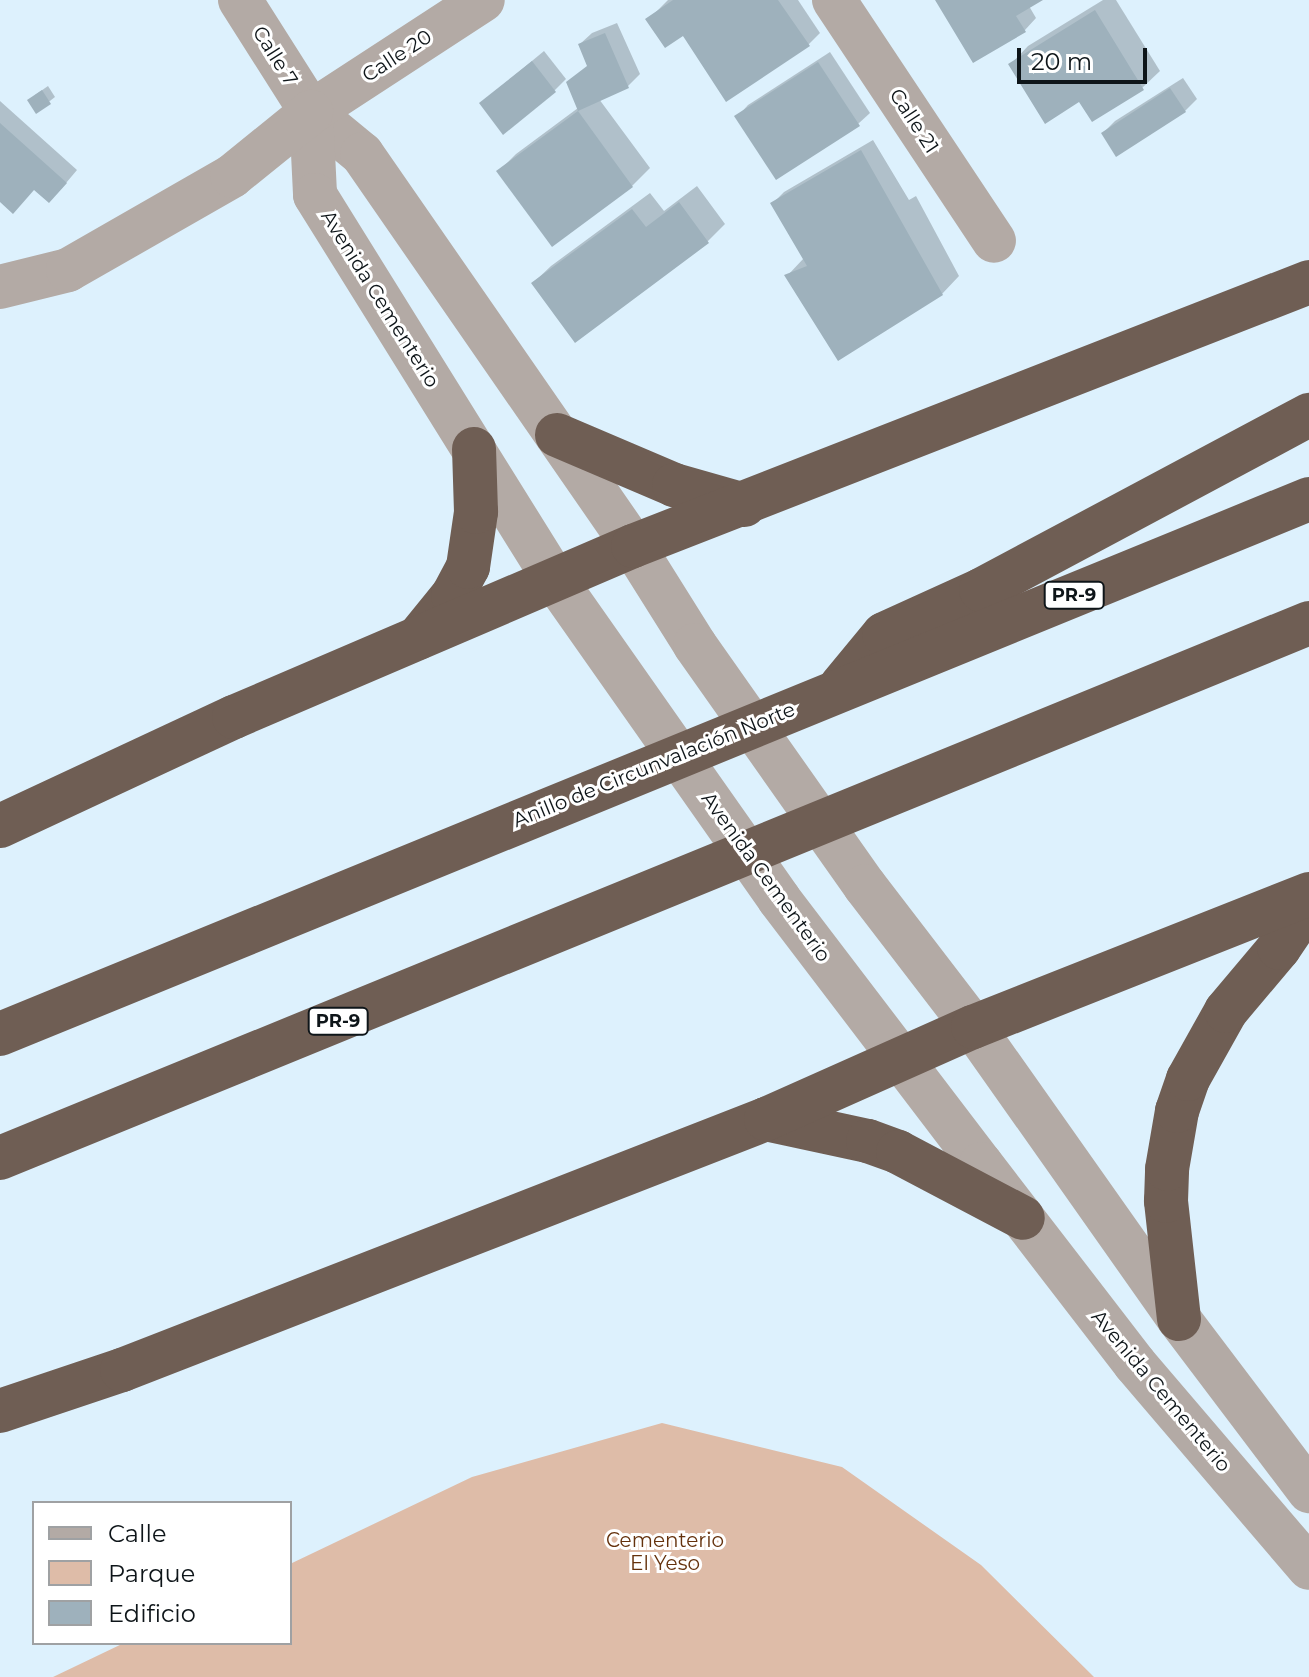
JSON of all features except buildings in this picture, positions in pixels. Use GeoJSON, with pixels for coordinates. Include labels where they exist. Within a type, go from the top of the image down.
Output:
{"type":"FeatureCollection","features":[{"type":"Feature","properties":{"kind":"highway"},"geometry":{"type":"LineString","coordinates":[[0,826],[234,717],[633,546],[1309,282]]}},
{"type":"Feature","properties":{"kind":"highway"},"geometry":{"type":"LineString","coordinates":[[838,689],[884,634],[981,590],[1309,415]]}},
{"type":"Feature","properties":{"kind":"highway"},"geometry":{"type":"LineString","coordinates":[[557,435],[637,472],[744,505]]}},
{"type":"Feature","properties":{"kind":"highway"},"geometry":{"type":"LineString","coordinates":[[416,641],[453,595],[468,567],[476,512],[474,449]]}},
{"type":"Feature","properties":{"kind":"highway","name":"Anillo de Circunvalación Norte"},"geometry":{"type":"LineString","coordinates":[[0,1034],[599,786],[1309,499]]}},
{"type":"Feature","properties":{"kind":"highway","name":"PR-9"},"geometry":{"type":"LineString","coordinates":[[0,1158],[1309,623]]}},
{"type":"Feature","properties":{"kind":"highway"},"geometry":{"type":"LineString","coordinates":[[0,1411],[122,1370],[766,1119],[973,1027],[1309,894]]}},
{"type":"Feature","properties":{"kind":"highway"},"geometry":{"type":"LineString","coordinates":[[1179,1319],[1166,1201],[1167,1169],[1177,1111],[1188,1079],[1220,1021],[1309,904]]}},
{"type":"Feature","properties":{"kind":"highway"},"geometry":{"type":"LineString","coordinates":[[766,1119],[868,1141],[898,1152],[1023,1218]]}},
{"type":"Feature","properties":{"kind":"street","name":"Calle 7"},"geometry":{"type":"LineString","coordinates":[[240,0],[311,112]]}},
{"type":"Feature","properties":{"kind":"street","name":"Calle 20"},"geometry":{"type":"LineString","coordinates":[[0,287],[68,270],[232,176],[311,112],[483,0]]}},
{"type":"Feature","properties":{"kind":"street","name":"Calle 21"},"geometry":{"type":"LineString","coordinates":[[834,0],[994,241]]}},
{"type":"Feature","properties":{"kind":"street"},"geometry":{"type":"LineString","coordinates":[[311,112],[362,154],[633,546],[695,645],[865,886],[973,1027],[1179,1319],[1309,1491]]}},
{"type":"Feature","properties":{"kind":"street","name":"Avenida Cementerio"},"geometry":{"type":"LineString","coordinates":[[311,112],[315,195],[555,580],[779,899],[1135,1364],[1309,1568]]}},
{"type":"Feature","properties":{"kind":"green space","name":"Cementerio El Yeso"},"geometry":{"type":"Polygon","coordinates":[[[662,1423],[842,1467],[981,1565],[1094,1677],[53,1677],[120,1645],[292,1645],[292,1563],[472,1477],[662,1423]]]}}]}
